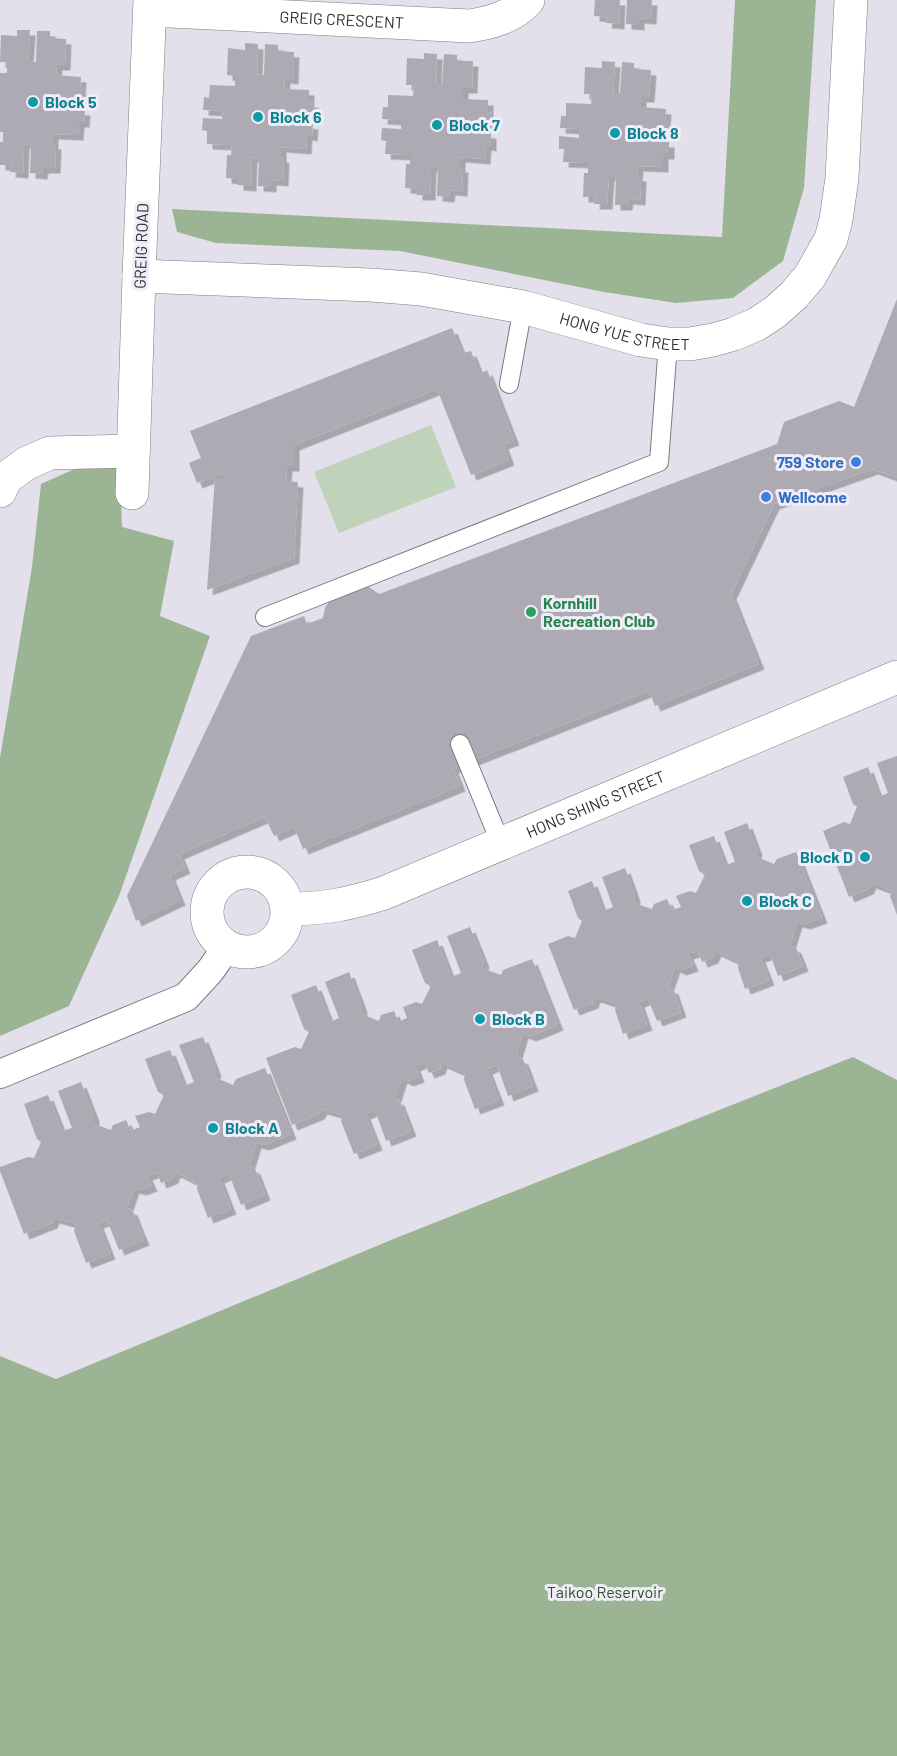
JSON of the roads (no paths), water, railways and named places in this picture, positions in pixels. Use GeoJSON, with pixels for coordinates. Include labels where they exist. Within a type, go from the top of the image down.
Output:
{"type":"FeatureCollection","features":[{"type":"Feature","properties":{"kind":"street","name":"GREIG CRESCENT"},"geometry":{"type":"LineString","coordinates":[[150,5],[469,26],[499,20],[514,12],[528,0]]}},
{"type":"Feature","properties":{"kind":"street","name":"HONG YUE STREET"},"geometry":{"type":"LineString","coordinates":[[139,276],[381,285],[421,289],[523,307],[641,340],[668,344],[690,344],[713,340],[757,324],[794,295],[810,276],[831,239],[840,202],[851,0]]}},
{"type":"Feature","properties":{"kind":"street","name":"GREIG ROAD"},"geometry":{"type":"LineString","coordinates":[[132,493],[150,5]]}},
{"type":"Feature","properties":{"kind":"street"},"geometry":{"type":"LineString","coordinates":[[0,491],[6,478],[27,463],[50,453],[134,451]]}},
{"type":"Feature","properties":{"kind":"street","name":"HONG SHING STREET"},"geometry":{"type":"LineString","coordinates":[[288,909],[320,909],[353,903],[384,893],[897,677]]}},
{"type":"Feature","properties":{"kind":"street"},"geometry":{"type":"LineString","coordinates":[[252,872],[266,876],[277,884],[288,909],[287,921],[282,933],[263,949],[251,952],[238,951],[227,946],[216,938],[209,926],[207,912],[209,898],[216,886],[226,878],[239,873],[252,872]]}},
{"type":"Feature","properties":{"kind":"street"},"geometry":{"type":"LineString","coordinates":[[0,1074],[186,997],[210,971],[227,946]]}},
{"type":"Feature","properties":{"kind":"lane"},"geometry":{"type":"LineString","coordinates":[[509,384],[523,307]]}},
{"type":"Feature","properties":{"kind":"lane"},"geometry":{"type":"LineString","coordinates":[[265,617],[659,462],[668,344]]}},
{"type":"Feature","properties":{"kind":"lane"},"geometry":{"type":"LineString","coordinates":[[460,744],[501,844]]}},
{"type":"Feature","properties":{"kind":"place","name":"Block 5"},"geometry":{"type":"Point","coordinates":[33,102]}},
{"type":"Feature","properties":{"kind":"place","name":"Block 6"},"geometry":{"type":"Point","coordinates":[258,117]}},
{"type":"Feature","properties":{"kind":"place","name":"Block 7"},"geometry":{"type":"Point","coordinates":[437,125]}},
{"type":"Feature","properties":{"kind":"place","name":"Block 8"},"geometry":{"type":"Point","coordinates":[615,133]}},
{"type":"Feature","properties":{"kind":"place","name":"759 Store"},"geometry":{"type":"Point","coordinates":[856,462]}},
{"type":"Feature","properties":{"kind":"place","name":"Wellcome"},"geometry":{"type":"Point","coordinates":[766,497]}},
{"type":"Feature","properties":{"kind":"place","name":"Kornhill Recreation Club"},"geometry":{"type":"Point","coordinates":[531,612]}},
{"type":"Feature","properties":{"kind":"place","name":"Block D"},"geometry":{"type":"Point","coordinates":[865,857]}},
{"type":"Feature","properties":{"kind":"place","name":"Block C"},"geometry":{"type":"Point","coordinates":[747,901]}},
{"type":"Feature","properties":{"kind":"place","name":"Block B"},"geometry":{"type":"Point","coordinates":[480,1019]}},
{"type":"Feature","properties":{"kind":"place","name":"Block A"},"geometry":{"type":"Point","coordinates":[213,1128]}},
{"type":"Feature","properties":{"kind":"park label","name":"Taikoo Reservoir"},"geometry":{"type":"Point","coordinates":[605,1592]}}]}
